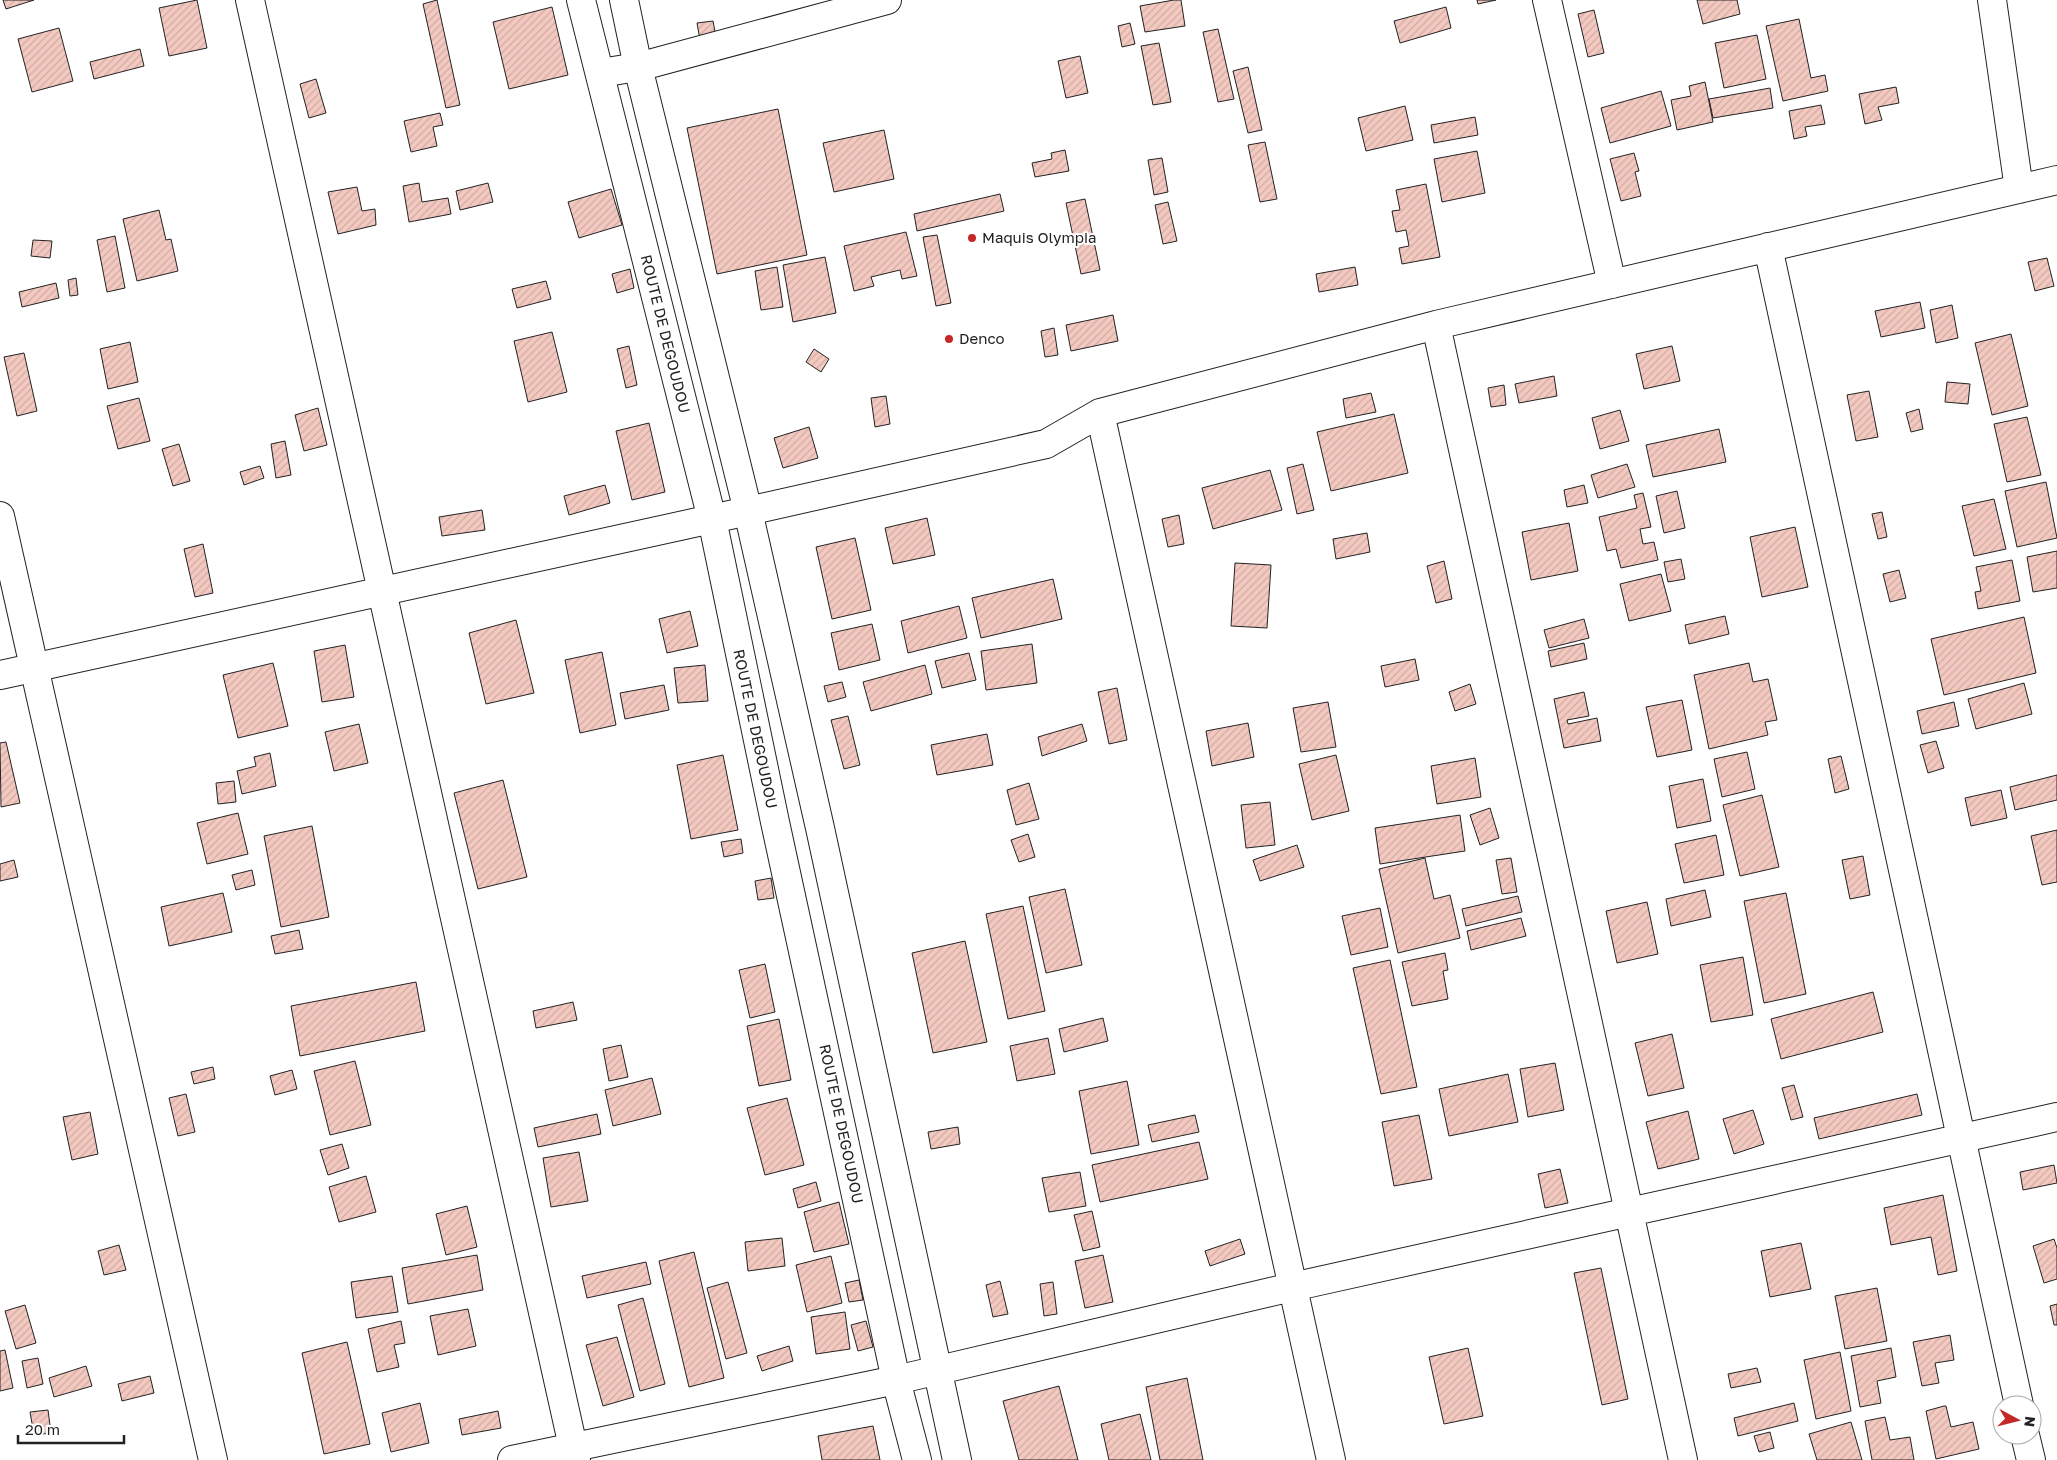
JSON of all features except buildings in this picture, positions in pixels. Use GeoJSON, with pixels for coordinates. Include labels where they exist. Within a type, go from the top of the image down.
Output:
{"type":"FeatureCollection","features":[{"type":"Feature","properties":{"kind":"street"},"geometry":{"type":"LineString","coordinates":[[250,0],[574,1453]]}},
{"type":"Feature","properties":{"kind":"street","name":"ROUTE DE DEGOUDOU"},"geometry":{"type":"LineString","coordinates":[[581,0],[712,519],[775,822],[896,1380],[917,1460]]}},
{"type":"Feature","properties":{"kind":"street"},"geometry":{"type":"LineString","coordinates":[[624,0],[638,67],[748,512],[820,828],[936,1371],[957,1460]]}},
{"type":"Feature","properties":{"kind":"street"},"geometry":{"type":"LineString","coordinates":[[600,73],[638,67],[887,0]]}},
{"type":"Feature","properties":{"kind":"street"},"geometry":{"type":"LineString","coordinates":[[1547,0],[1612,284]]}},
{"type":"Feature","properties":{"kind":"street"},"geometry":{"type":"LineString","coordinates":[[1992,0],[2019,189]]}},
{"type":"Feature","properties":{"kind":"street"},"geometry":{"type":"LineString","coordinates":[[0,675],[748,512],[1046,444],[1100,413],[1436,325],[2057,180]]}},
{"type":"Feature","properties":{"kind":"street"},"geometry":{"type":"LineString","coordinates":[[1768,247],[2017,1395]]}},
{"type":"Feature","properties":{"kind":"street"},"geometry":{"type":"LineString","coordinates":[[1436,325],[1683,1460]]}},
{"type":"Feature","properties":{"kind":"street"},"geometry":{"type":"LineString","coordinates":[[1100,413],[1331,1460]]}},
{"type":"Feature","properties":{"kind":"street"},"geometry":{"type":"LineString","coordinates":[[0,516],[213,1460]]}},
{"type":"Feature","properties":{"kind":"street"},"geometry":{"type":"LineString","coordinates":[[512,1460],[574,1453],[936,1371],[1292,1287],[2057,1117]]}},
{"type":"Feature","properties":{"kind":"street"},"geometry":{"type":"LineString","coordinates":[[2027,1445],[2030,1460]]}},
{"type":"Feature","properties":{"kind":"place","name":"Maquis Olympia"},"geometry":{"type":"Point","coordinates":[972,238]}},
{"type":"Feature","properties":{"kind":"place","name":"Denco"},"geometry":{"type":"Point","coordinates":[949,339]}}]}
